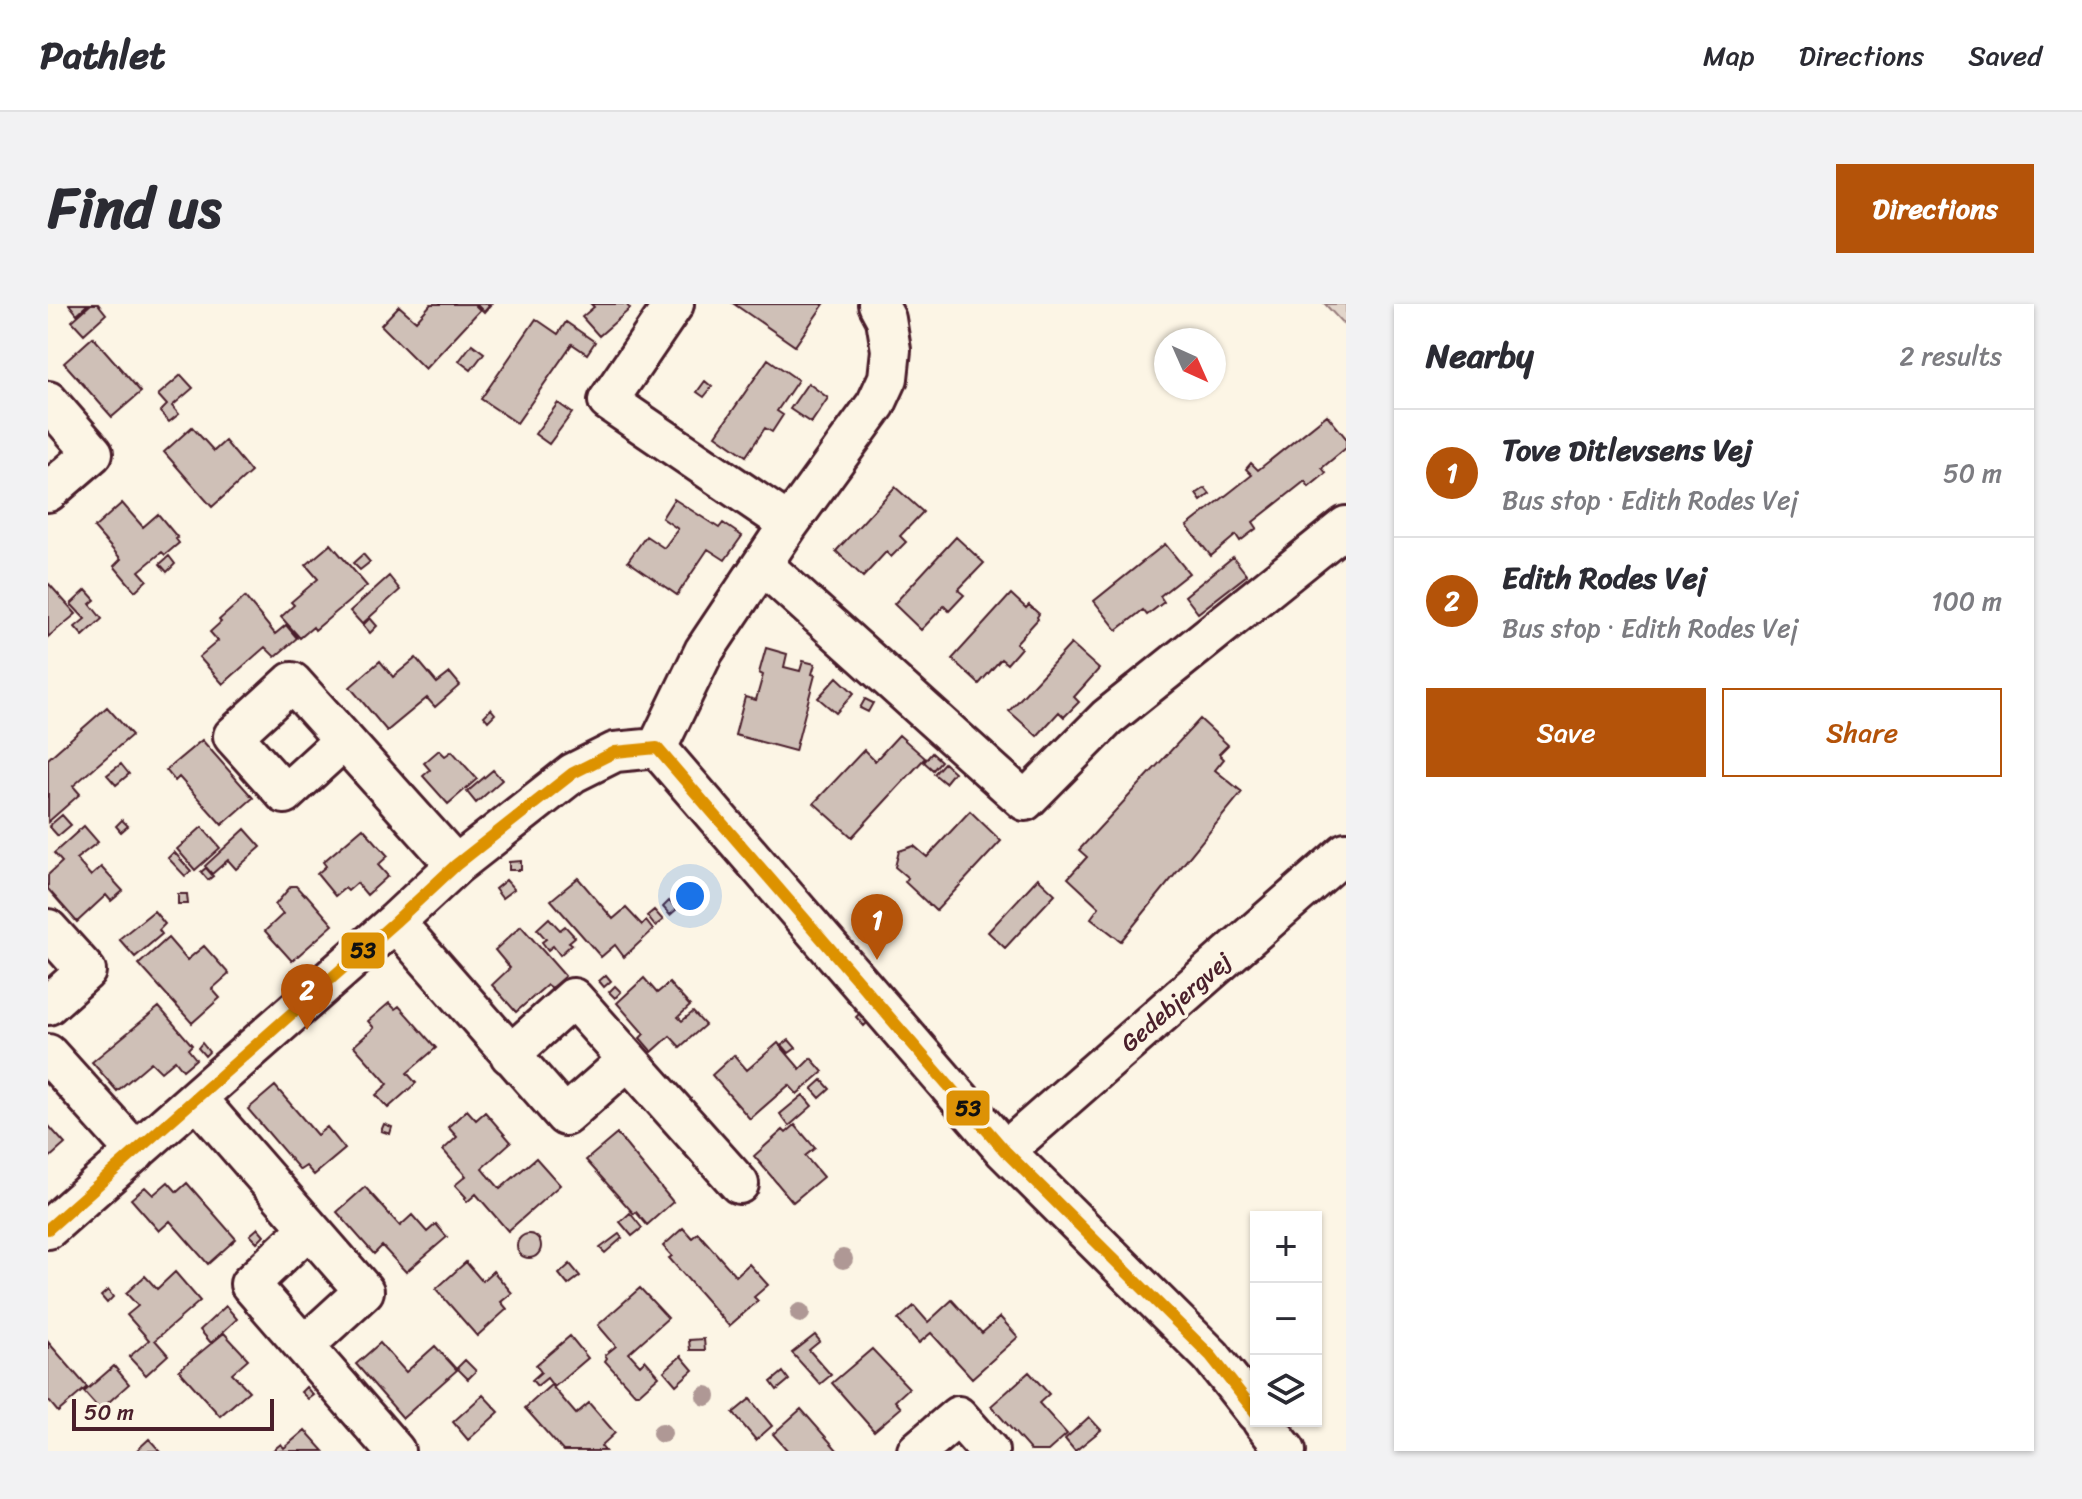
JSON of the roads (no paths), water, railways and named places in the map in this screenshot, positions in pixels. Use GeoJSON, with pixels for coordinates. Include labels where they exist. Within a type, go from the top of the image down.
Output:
{"type":"FeatureCollection","features":[{"type":"Feature","properties":{"kind":"street"},"geometry":{"type":"LineString","coordinates":[[674,304],[608,401],[789,524]]}},
{"type":"Feature","properties":{"kind":"street"},"geometry":{"type":"LineString","coordinates":[[657,748],[704,651],[789,524],[876,404],[888,378],[891,350],[886,319],[878,304]]}},
{"type":"Feature","properties":{"kind":"street"},"geometry":{"type":"LineString","coordinates":[[48,401],[93,453],[48,492]]}},
{"type":"Feature","properties":{"kind":"street"},"geometry":{"type":"LineString","coordinates":[[763,565],[1025,801],[1107,718],[1346,526]]}},
{"type":"Feature","properties":{"kind":"street"},"geometry":{"type":"LineString","coordinates":[[344,740],[456,865]]}},
{"type":"Feature","properties":{"kind":"street"},"geometry":{"type":"LineString","coordinates":[[48,1229],[456,865],[573,773],[615,752],[657,748]]}},
{"type":"Feature","properties":{"kind":"street"},"geometry":{"type":"LineString","coordinates":[[657,748],[1005,1151],[1211,1356],[1250,1405]]}},
{"type":"Feature","properties":{"kind":"street","name":"Gedebjergvej"},"geometry":{"type":"LineString","coordinates":[[1005,1151],[1346,852]]}},
{"type":"Feature","properties":{"kind":"street"},"geometry":{"type":"LineString","coordinates":[[395,922],[565,1116],[628,1060]]}},
{"type":"Feature","properties":{"kind":"street"},"geometry":{"type":"LineString","coordinates":[[48,929],[86,971],[48,1005]]}},
{"type":"Feature","properties":{"kind":"street"},"geometry":{"type":"LineString","coordinates":[[510,1055],[573,998],[739,1184]]}},
{"type":"Feature","properties":{"kind":"street"},"geometry":{"type":"LineString","coordinates":[[48,1054],[136,1152]]}},
{"type":"Feature","properties":{"kind":"street"},"geometry":{"type":"LineString","coordinates":[[197,1099],[364,1291],[304,1346]]}},
{"type":"Feature","properties":{"kind":"street"},"geometry":{"type":"LineString","coordinates":[[308,1229],[250,1284],[395,1451]]}},
{"type":"Feature","properties":{"kind":"street"},"geometry":{"type":"LineString","coordinates":[[917,1451],[958,1416],[989,1451]]}},
{"type":"Feature","properties":{"kind":"street"},"geometry":{"type":"LineString","coordinates":[[1267,1427],[1286,1451]]}},
{"type":"Feature","properties":{"kind":"place","name":"Tove Ditlevsens Vej"},"geometry":{"type":"Point","coordinates":[877,960]}},
{"type":"Feature","properties":{"kind":"place","name":"Edith Rodes Vej"},"geometry":{"type":"Point","coordinates":[307,1030]}}]}
